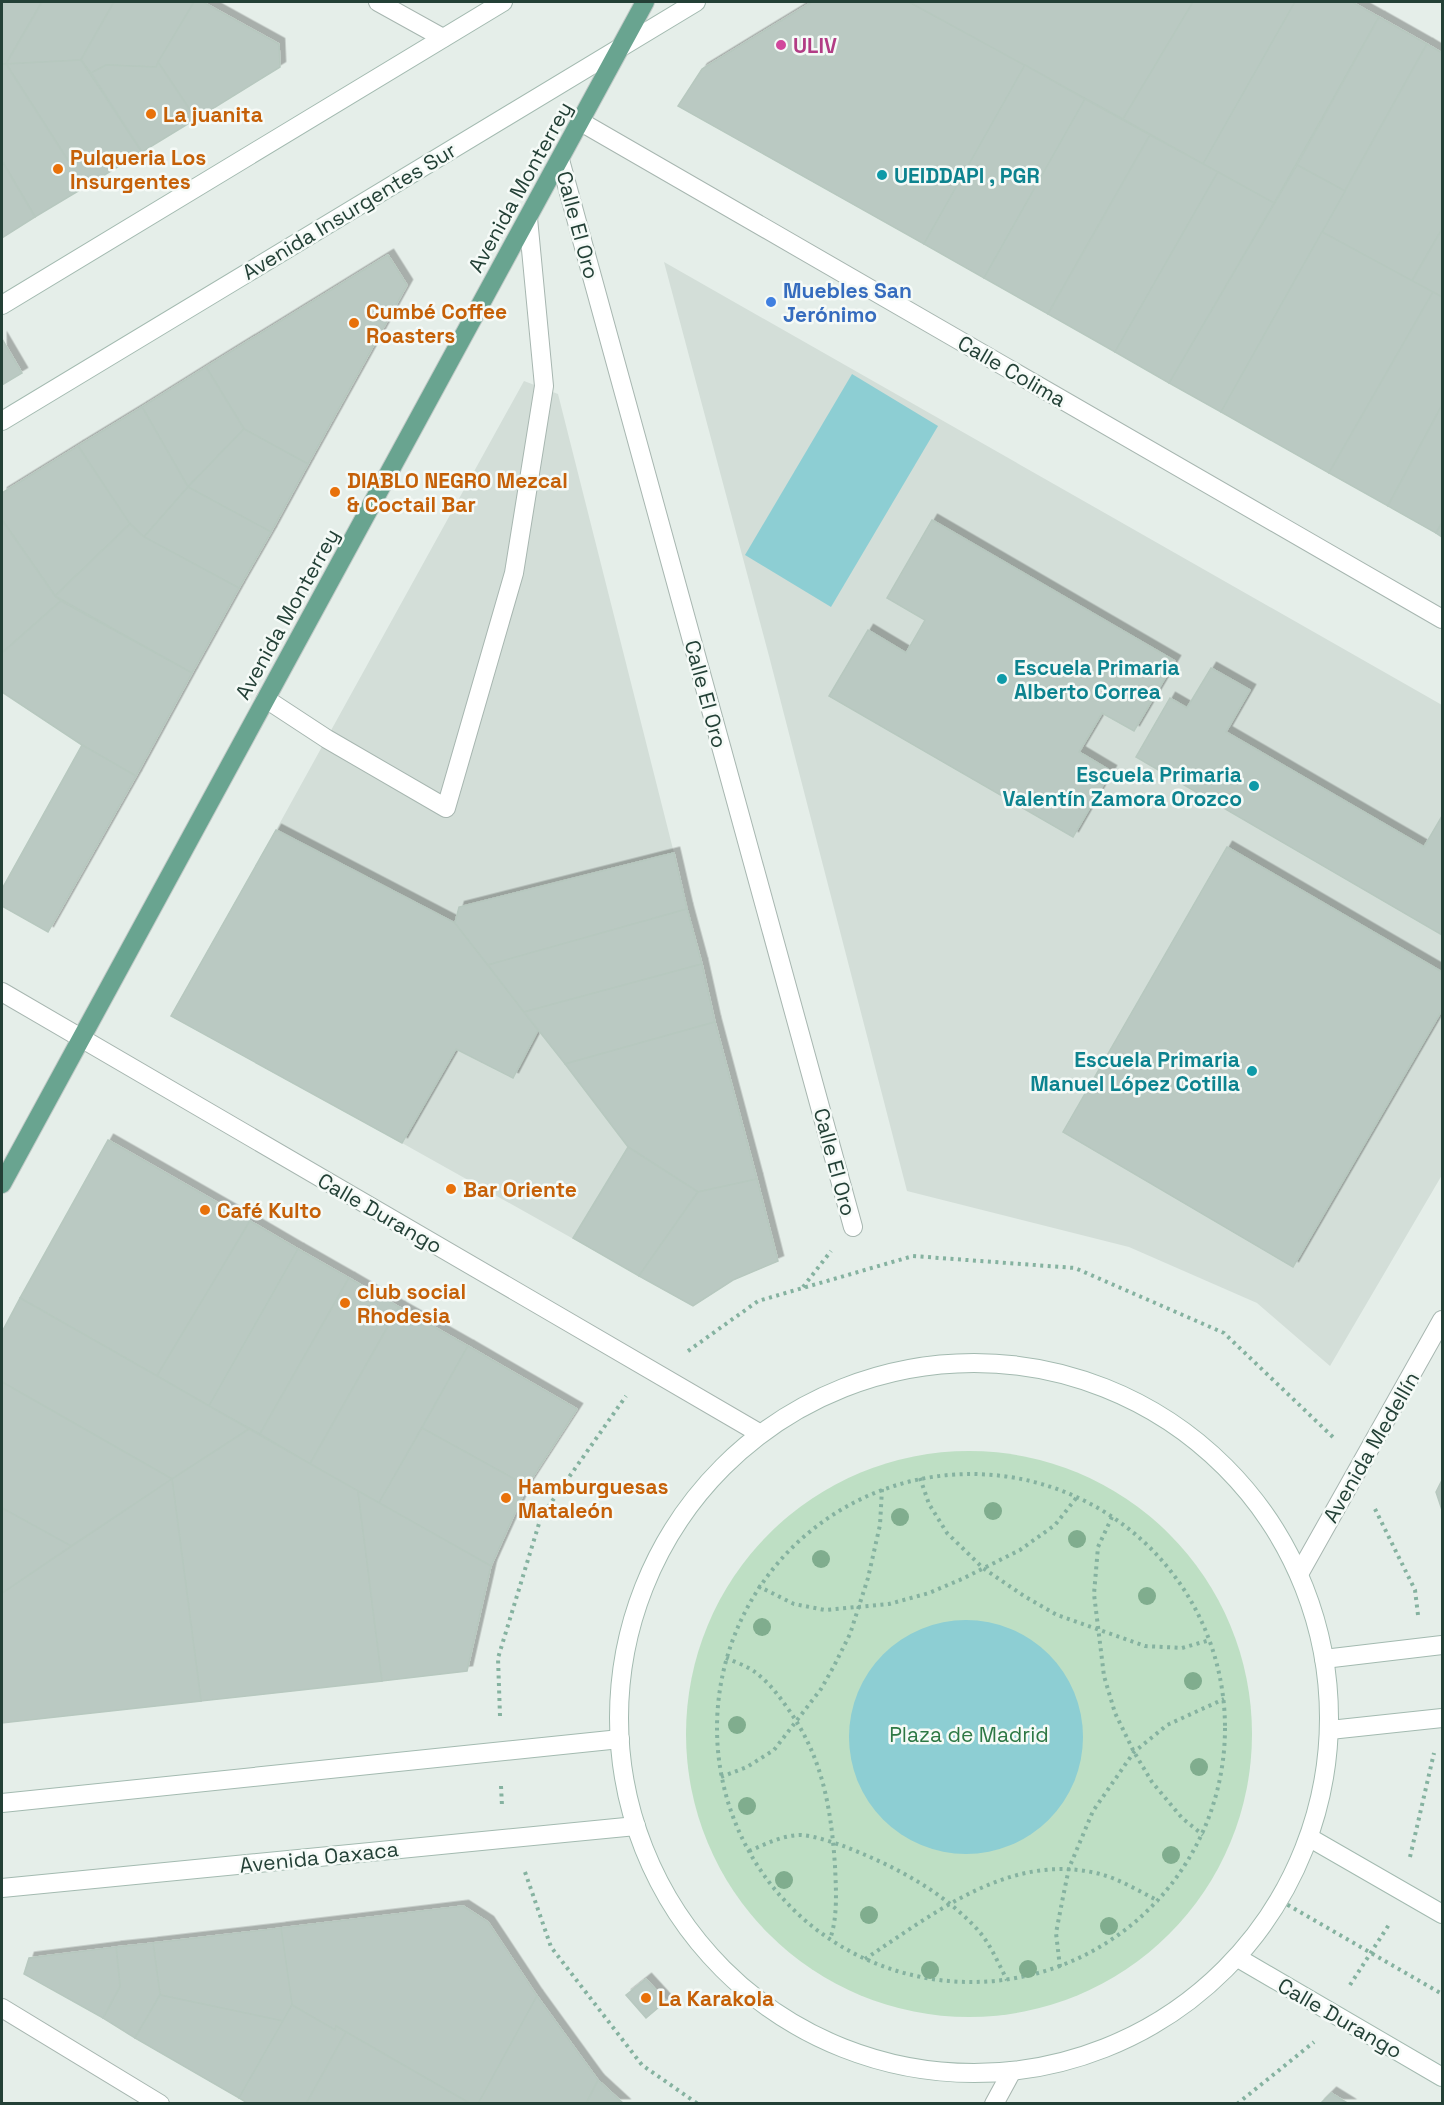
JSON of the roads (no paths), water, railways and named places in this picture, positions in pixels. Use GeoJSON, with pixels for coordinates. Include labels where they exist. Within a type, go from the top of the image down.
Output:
{"type":"FeatureCollection","features":[{"type":"Feature","properties":{"kind":"main road"},"geometry":{"type":"LineString","coordinates":[[378,2],[443,38]]}},
{"type":"Feature","properties":{"kind":"main road"},"geometry":{"type":"LineString","coordinates":[[2,305],[503,2]]}},
{"type":"Feature","properties":{"kind":"main road","name":"Avenida Monterrey"},"geometry":{"type":"LineString","coordinates":[[2,1184],[645,2]]}},
{"type":"Feature","properties":{"kind":"main road","name":"Avenida Insurgentes Sur"},"geometry":{"type":"LineString","coordinates":[[2,421],[696,2]]}},
{"type":"Feature","properties":{"kind":"main road","name":"Calle Colima"},"geometry":{"type":"LineString","coordinates":[[581,122],[1443,619]]}},
{"type":"Feature","properties":{"kind":"main road","name":"Calle El Oro"},"geometry":{"type":"LineString","coordinates":[[560,160],[853,1227]]}},
{"type":"Feature","properties":{"kind":"main road"},"geometry":{"type":"LineString","coordinates":[[266,699],[327,739],[446,808],[514,573],[544,386],[528,218]]}},
{"type":"Feature","properties":{"kind":"main road","name":"Calle Durango"},"geometry":{"type":"LineString","coordinates":[[2,992],[759,1433]]}},
{"type":"Feature","properties":{"kind":"main road","name":"Avenida Medellín"},"geometry":{"type":"LineString","coordinates":[[1299,1574],[1443,1320]]}},
{"type":"Feature","properties":{"kind":"main road"},"geometry":{"type":"LineString","coordinates":[[1004,1364],[1078,1378],[1148,1408],[1210,1452],[1261,1508],[1299,1574],[1324,1659],[1329,1688],[1330,1730],[1310,1839],[1281,1901],[1238,1958],[1193,2000],[1141,2033],[1084,2057],[1012,2071],[954,2073],[884,2062],[818,2036],[757,1998],[706,1949],[665,1891],[636,1826],[625,1784],[620,1739],[622,1670],[638,1601],[667,1538],[708,1481],[759,1433],[811,1401],[868,1378],[928,1365],[1004,1364]]}},
{"type":"Feature","properties":{"kind":"main road"},"geometry":{"type":"LineString","coordinates":[[1324,1659],[1443,1645]]}},
{"type":"Feature","properties":{"kind":"main road"},"geometry":{"type":"LineString","coordinates":[[1330,1730],[1437,1718]]}},
{"type":"Feature","properties":{"kind":"main road"},"geometry":{"type":"LineString","coordinates":[[2,1803],[620,1739]]}},
{"type":"Feature","properties":{"kind":"main road","name":"Avenida Oaxaca"},"geometry":{"type":"LineString","coordinates":[[2,1888],[636,1826]]}},
{"type":"Feature","properties":{"kind":"main road"},"geometry":{"type":"LineString","coordinates":[[1310,1839],[1443,1914]]}},
{"type":"Feature","properties":{"kind":"main road","name":"Calle Durango"},"geometry":{"type":"LineString","coordinates":[[1238,1958],[1443,2077]]}},
{"type":"Feature","properties":{"kind":"main road"},"geometry":{"type":"LineString","coordinates":[[2,2008],[160,2103]]}},
{"type":"Feature","properties":{"kind":"main road"},"geometry":{"type":"LineString","coordinates":[[993,2103],[1012,2071]]}},
{"type":"Feature","properties":{"kind":"water"},"geometry":{"type":"Polygon","coordinates":[[[852,374],[938,426],[831,607],[745,555],[852,374]]]}},
{"type":"Feature","properties":{"kind":"water"},"geometry":{"type":"Polygon","coordinates":[[[966,1620],[989,1622],[1011,1629],[1031,1640],[1049,1654],[1063,1672],[1074,1692],[1081,1714],[1083,1737],[1081,1760],[1074,1782],[1063,1802],[1049,1820],[1031,1834],[1011,1845],[989,1852],[966,1854],[943,1852],[921,1845],[901,1834],[883,1820],[869,1802],[858,1782],[851,1760],[849,1737],[851,1714],[858,1692],[869,1672],[883,1654],[901,1640],[921,1629],[943,1622],[966,1620]]]}},
{"type":"Feature","properties":{"kind":"place","name":"ULIV"},"geometry":{"type":"Point","coordinates":[781,45]}},
{"type":"Feature","properties":{"kind":"place","name":"La juanita"},"geometry":{"type":"Point","coordinates":[151,114]}},
{"type":"Feature","properties":{"kind":"place","name":"Pulqueria Los Insurgentes"},"geometry":{"type":"Point","coordinates":[58,169]}},
{"type":"Feature","properties":{"kind":"place","name":"UEIDDAPI , PGR"},"geometry":{"type":"Point","coordinates":[882,175]}},
{"type":"Feature","properties":{"kind":"place","name":"Muebles San Jerónimo"},"geometry":{"type":"Point","coordinates":[771,302]}},
{"type":"Feature","properties":{"kind":"place","name":"Cumbé Coffee Roasters"},"geometry":{"type":"Point","coordinates":[354,323]}},
{"type":"Feature","properties":{"kind":"place","name":"DIABLO NEGRO Mezcal & Coctail Bar"},"geometry":{"type":"Point","coordinates":[335,492]}},
{"type":"Feature","properties":{"kind":"place","name":"Escuela Primaria Alberto Correa"},"geometry":{"type":"Point","coordinates":[1002,679]}},
{"type":"Feature","properties":{"kind":"place","name":"Escuela Primaria Valentín Zamora Orozco"},"geometry":{"type":"Point","coordinates":[1254,786]}},
{"type":"Feature","properties":{"kind":"place","name":"Escuela Primaria Manuel López Cotilla"},"geometry":{"type":"Point","coordinates":[1252,1071]}},
{"type":"Feature","properties":{"kind":"place","name":"Bar Oriente"},"geometry":{"type":"Point","coordinates":[451,1189]}},
{"type":"Feature","properties":{"kind":"place","name":"Café Kulto"},"geometry":{"type":"Point","coordinates":[205,1210]}},
{"type":"Feature","properties":{"kind":"place","name":"club social Rhodesia"},"geometry":{"type":"Point","coordinates":[345,1303]}},
{"type":"Feature","properties":{"kind":"place","name":"Hamburguesas Mataleón"},"geometry":{"type":"Point","coordinates":[506,1498]}},
{"type":"Feature","properties":{"kind":"place","name":"La Karakola"},"geometry":{"type":"Point","coordinates":[646,1998]}},
{"type":"Feature","properties":{"kind":"park label","name":"Plaza de Madrid"},"geometry":{"type":"Point","coordinates":[969,1734]}}]}
